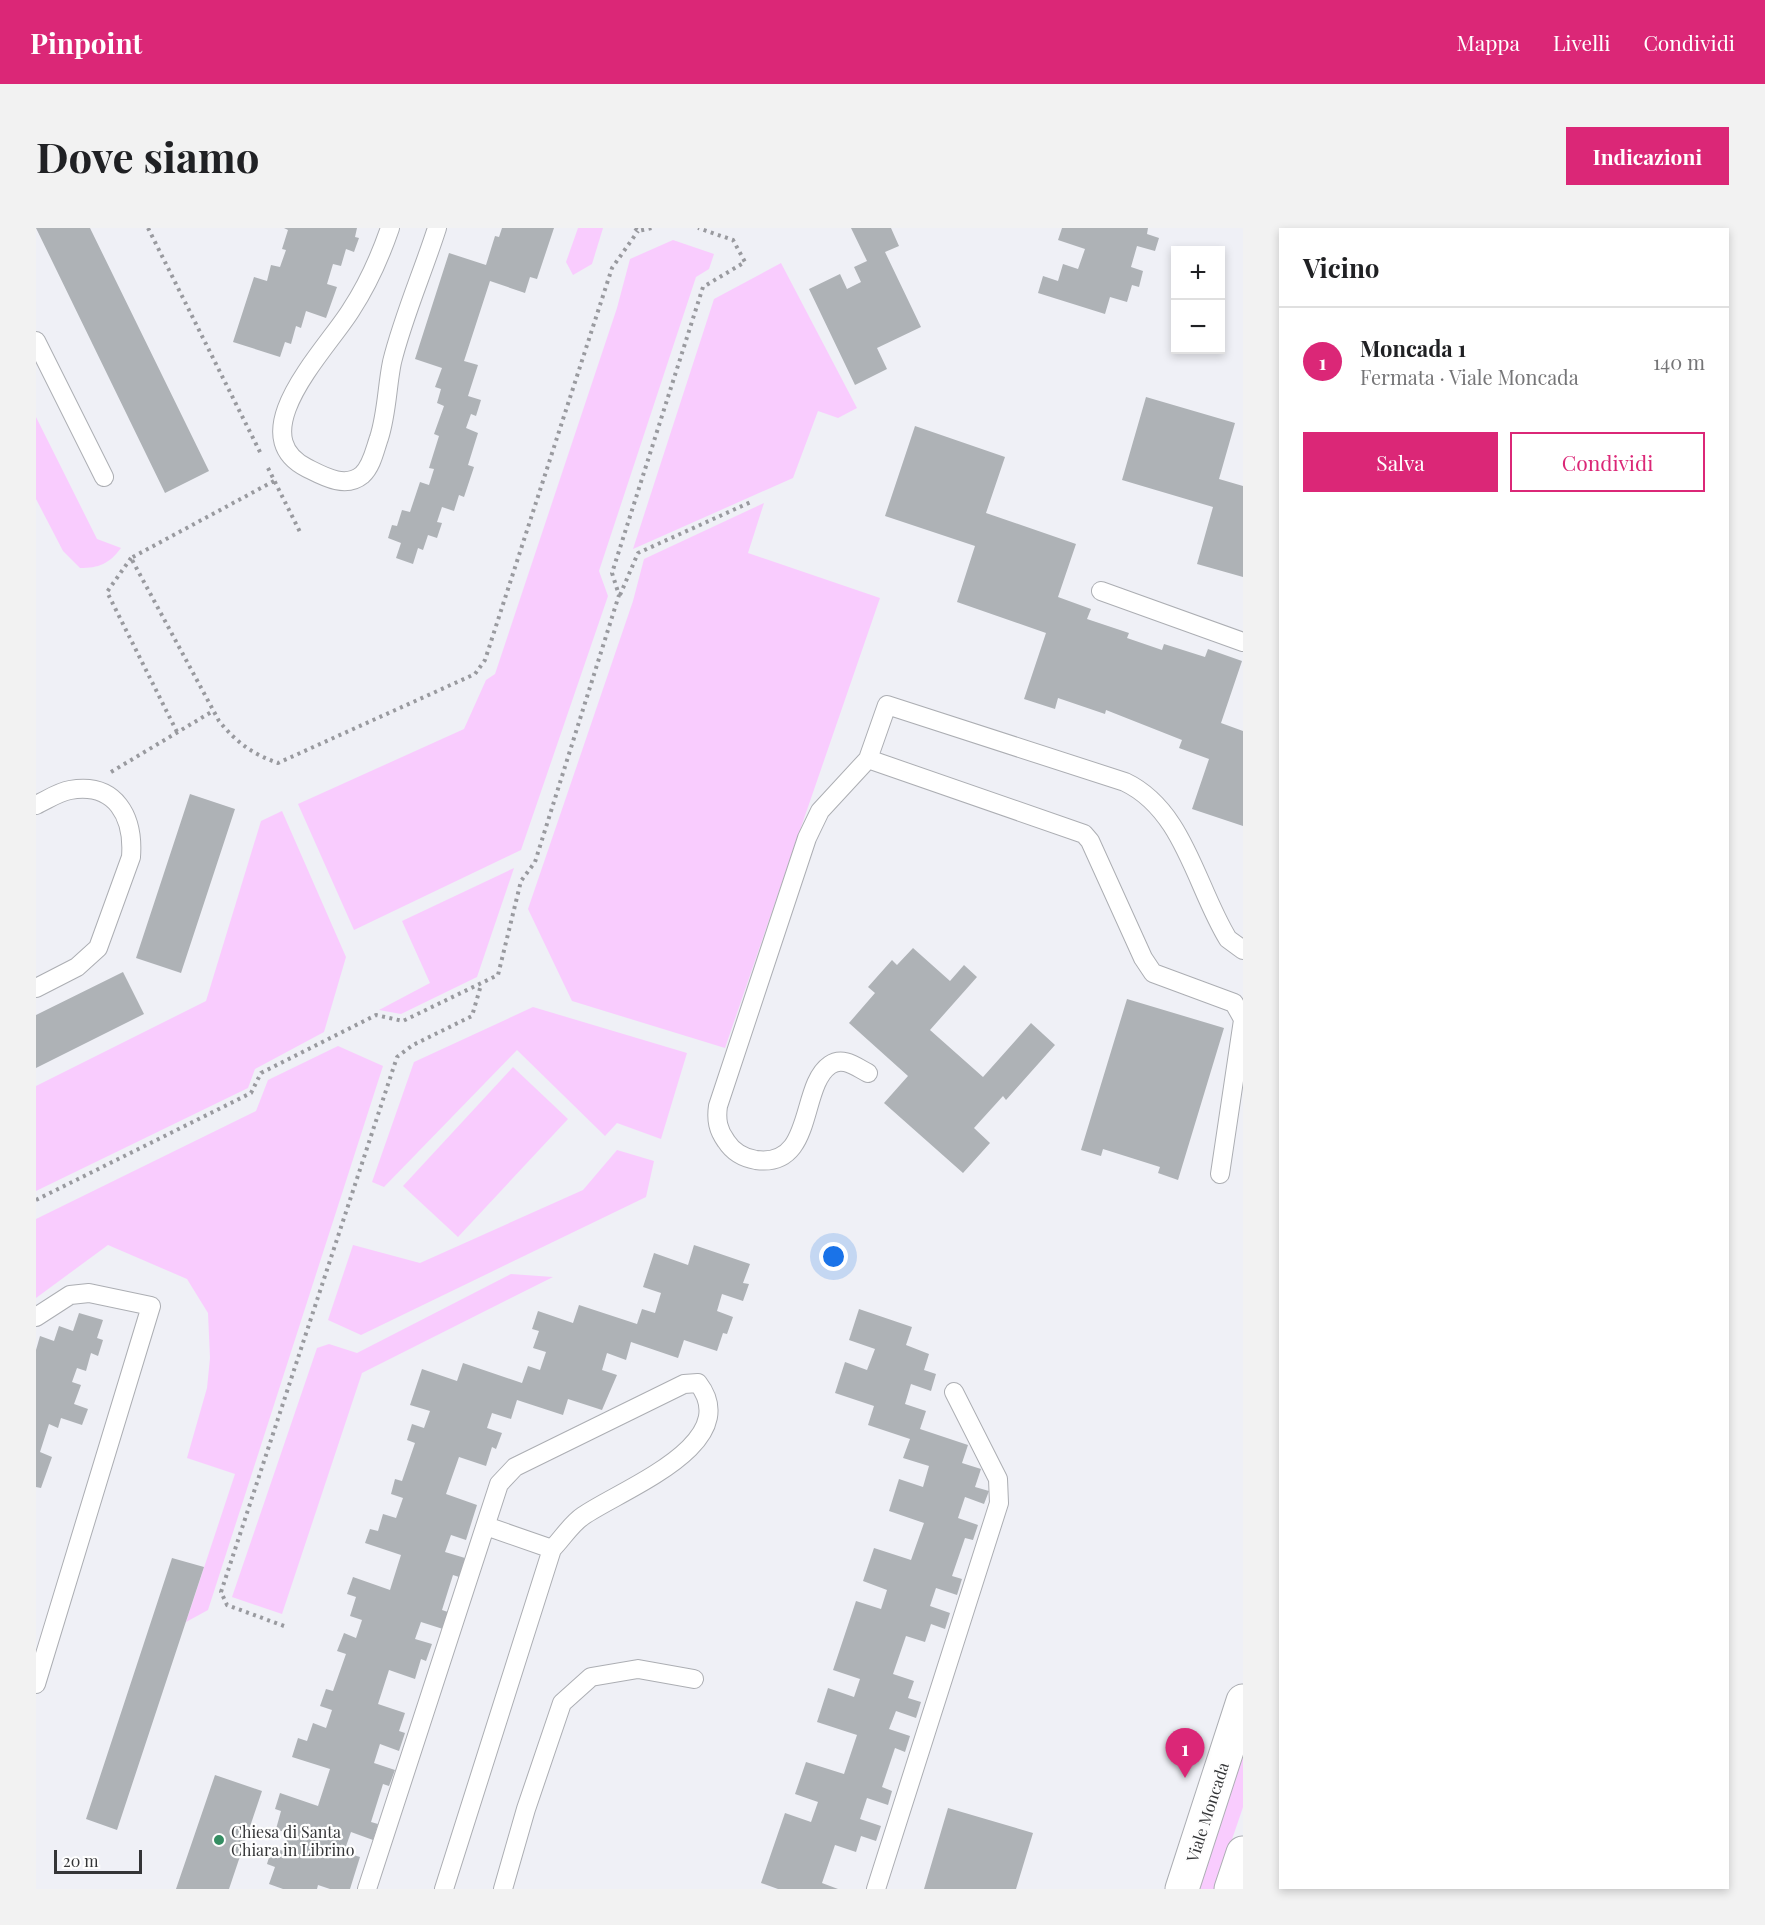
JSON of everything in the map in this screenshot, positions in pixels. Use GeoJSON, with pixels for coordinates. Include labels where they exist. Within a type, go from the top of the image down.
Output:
{"type":"FeatureCollection","features":[{"type":"Feature","properties":{"kind":"main road","name":"Viale Moncada"},"geometry":{"type":"LineString","coordinates":[[1182,1889],[1243,1701]]}},
{"type":"Feature","properties":{"kind":"main road"},"geometry":{"type":"LineString","coordinates":[[1232,1889],[1243,1853]]}},
{"type":"Feature","properties":{"kind":"lane"},"geometry":{"type":"LineString","coordinates":[[390,228],[378,263],[351,310],[298,387],[284,414],[280,435],[285,451],[295,462],[331,480],[350,481],[362,474],[370,463],[381,430],[393,360],[437,228]]}},
{"type":"Feature","properties":{"kind":"lane"},"geometry":{"type":"LineString","coordinates":[[36,341],[104,477]]}},
{"type":"Feature","properties":{"kind":"lane"},"geometry":{"type":"LineString","coordinates":[[1101,591],[1243,642]]}},
{"type":"Feature","properties":{"kind":"lane"},"geometry":{"type":"LineString","coordinates":[[868,1073],[840,1061],[825,1070],[798,1137],[791,1148],[772,1159],[747,1158],[736,1153],[720,1132],[716,1118],[718,1106],[807,838],[820,811],[868,759],[887,705],[1125,782],[1142,790],[1158,804],[1170,822],[1227,939],[1243,950]]}},
{"type":"Feature","properties":{"kind":"lane"},"geometry":{"type":"LineString","coordinates":[[868,759],[1084,834],[1090,841],[1143,958],[1153,972],[1234,1003],[1243,1019],[1220,1174]]}},
{"type":"Feature","properties":{"kind":"lane"},"geometry":{"type":"LineString","coordinates":[[36,805],[63,792],[82,789],[109,796],[118,802],[131,828],[131,857],[98,948],[77,967],[36,988]]}},
{"type":"Feature","properties":{"kind":"lane"},"geometry":{"type":"LineString","coordinates":[[36,1317],[70,1295],[89,1293],[151,1306],[36,1684]]}},
{"type":"Feature","properties":{"kind":"lane"},"geometry":{"type":"LineString","coordinates":[[367,1889],[499,1484],[515,1467],[684,1384],[698,1383],[706,1393],[710,1408],[707,1426],[695,1445],[677,1459],[581,1518],[552,1549],[444,1889]]}},
{"type":"Feature","properties":{"kind":"lane"},"geometry":{"type":"LineString","coordinates":[[876,1889],[999,1503],[998,1479],[954,1392]]}},
{"type":"Feature","properties":{"kind":"lane"},"geometry":{"type":"LineString","coordinates":[[486,1526],[552,1549]]}},
{"type":"Feature","properties":{"kind":"lane"},"geometry":{"type":"LineString","coordinates":[[503,1889],[526,1809],[562,1703],[591,1677],[638,1669],[694,1679]]}},
{"type":"Feature","properties":{"kind":"path"},"geometry":{"type":"LineString","coordinates":[[148,228],[301,534]]}},
{"type":"Feature","properties":{"kind":"path"},"geometry":{"type":"LineString","coordinates":[[131,558],[213,711],[233,738],[254,754],[278,763],[475,674],[488,648],[612,268],[636,230],[652,228]]}},
{"type":"Feature","properties":{"kind":"path"},"geometry":{"type":"LineString","coordinates":[[620,596],[612,573],[704,287],[745,262],[733,240],[698,228]]}},
{"type":"Feature","properties":{"kind":"path"},"geometry":{"type":"LineString","coordinates":[[177,732],[107,592],[131,558],[274,481]]}},
{"type":"Feature","properties":{"kind":"path"},"geometry":{"type":"LineString","coordinates":[[36,1200],[251,1093],[261,1073],[376,1015],[403,1021],[498,975],[521,881],[535,862],[620,596],[638,553],[753,501]]}},
{"type":"Feature","properties":{"kind":"path"},"geometry":{"type":"LineString","coordinates":[[82,789],[213,711]]}},
{"type":"Feature","properties":{"kind":"path"},"geometry":{"type":"LineString","coordinates":[[284,1626],[227,1605],[221,1593],[397,1057],[412,1045],[472,1016],[481,985]]}},
{"type":"Feature","properties":{"kind":"shaded area"},"geometry":{"type":"Polygon","coordinates":[[[578,228],[603,228],[592,264],[573,275],[566,262],[578,228]]]}},
{"type":"Feature","properties":{"kind":"shaded area"},"geometry":{"type":"Polygon","coordinates":[[[673,240],[714,254],[709,269],[696,277],[599,571],[608,596],[521,850],[354,930],[298,804],[464,729],[486,680],[495,674],[617,308],[630,259],[673,240]]]}},
{"type":"Feature","properties":{"kind":"shaded area"},"geometry":{"type":"Polygon","coordinates":[[[781,263],[857,408],[838,418],[818,411],[793,478],[633,549],[714,299],[781,263]]]}},
{"type":"Feature","properties":{"kind":"shaded area"},"geometry":{"type":"Polygon","coordinates":[[[36,417],[97,539],[121,548],[103,564],[80,568],[63,551],[36,499],[36,417]]]}},
{"type":"Feature","properties":{"kind":"shaded area"},"geometry":{"type":"Polygon","coordinates":[[[764,503],[748,553],[880,598],[725,1048],[572,1001],[528,909],[633,601],[644,559],[764,503]]]}},
{"type":"Feature","properties":{"kind":"shaded area"},"geometry":{"type":"Polygon","coordinates":[[[282,811],[346,957],[324,1032],[255,1069],[248,1088],[36,1191],[36,1086],[206,1001],[261,821],[282,811]]]}},
{"type":"Feature","properties":{"kind":"shaded area"},"geometry":{"type":"Polygon","coordinates":[[[514,868],[477,977],[401,1014],[379,1010],[430,983],[402,921],[514,868]]]}},
{"type":"Feature","properties":{"kind":"shaded area"},"geometry":{"type":"Polygon","coordinates":[[[533,1007],[687,1053],[661,1139],[617,1123],[605,1136],[517,1050],[384,1187],[372,1182],[414,1062],[533,1007]]]}},
{"type":"Feature","properties":{"kind":"shaded area"},"geometry":{"type":"Polygon","coordinates":[[[338,1046],[383,1066],[208,1610],[186,1622],[235,1474],[187,1458],[207,1388],[210,1358],[208,1313],[187,1279],[108,1245],[36,1298],[36,1219],[256,1111],[268,1080],[338,1046]]]}},
{"type":"Feature","properties":{"kind":"shaded area"},"geometry":{"type":"Polygon","coordinates":[[[513,1067],[568,1119],[458,1237],[403,1186],[513,1067]]]}},
{"type":"Feature","properties":{"kind":"shaded area"},"geometry":{"type":"Polygon","coordinates":[[[617,1150],[654,1161],[646,1197],[361,1335],[328,1320],[353,1245],[420,1263],[583,1190],[617,1150]]]}},
{"type":"Feature","properties":{"kind":"shaded area"},"geometry":{"type":"Polygon","coordinates":[[[511,1274],[553,1277],[362,1373],[282,1614],[232,1597],[317,1348],[329,1344],[357,1353],[511,1274]]]}},
{"type":"Feature","properties":{"kind":"shaded area"},"geometry":{"type":"Polygon","coordinates":[[[1243,1748],[1243,1807],[1240,1816],[1215,1889],[1196,1889],[1243,1748]]]}},
{"type":"Feature","properties":{"kind":"building"},"geometry":{"type":"Polygon","coordinates":[[[36,228],[90,228],[209,471],[165,493],[36,228]]]}},
{"type":"Feature","properties":{"kind":"building"},"geometry":{"type":"Polygon","coordinates":[[[284,228],[357,228],[355,237],[359,238],[354,252],[346,249],[341,266],[333,264],[327,284],[337,287],[326,318],[306,311],[301,328],[296,326],[291,344],[285,342],[280,357],[233,342],[254,277],[267,281],[271,265],[280,267],[286,250],[282,249],[288,230],[284,228]]]}},
{"type":"Feature","properties":{"kind":"building"},"geometry":{"type":"Polygon","coordinates":[[[502,228],[554,228],[537,279],[530,277],[525,293],[490,281],[464,361],[478,365],[468,396],[481,400],[476,416],[471,414],[466,428],[478,433],[468,465],[474,467],[464,497],[459,495],[454,511],[442,507],[437,522],[442,523],[437,538],[428,535],[423,550],[418,548],[413,564],[396,558],[401,543],[388,538],[392,525],[397,526],[402,510],[410,512],[420,482],[429,485],[434,469],[429,468],[439,436],[434,434],[444,406],[437,403],[441,389],[435,387],[442,368],[415,359],[449,253],[486,265],[495,236],[499,237],[502,228]]]}},
{"type":"Feature","properties":{"kind":"building"},"geometry":{"type":"Polygon","coordinates":[[[851,228],[891,228],[899,246],[885,252],[921,327],[877,348],[887,369],[855,385],[809,289],[840,274],[847,289],[861,282],[854,267],[867,261],[851,228]]]}},
{"type":"Feature","properties":{"kind":"building"},"geometry":{"type":"Polygon","coordinates":[[[1062,228],[1148,228],[1147,234],[1159,238],[1155,251],[1137,246],[1131,267],[1143,271],[1139,287],[1132,285],[1127,302],[1110,297],[1105,314],[1038,293],[1043,276],[1058,281],[1063,264],[1078,269],[1085,249],[1058,240],[1062,228]]]}},
{"type":"Feature","properties":{"kind":"building"},"geometry":{"type":"Polygon","coordinates":[[[1146,397],[1235,423],[1219,479],[1243,486],[1243,577],[1197,564],[1213,507],[1122,480],[1146,397]]]}},
{"type":"Feature","properties":{"kind":"building"},"geometry":{"type":"Polygon","coordinates":[[[915,426],[1005,457],[986,513],[1076,544],[1058,597],[1091,609],[1087,619],[1129,633],[1127,638],[1162,650],[1164,644],[1205,657],[1208,649],[1242,661],[1221,723],[1243,731],[1243,826],[1192,809],[1209,759],[1179,748],[1182,740],[1106,710],[1105,714],[1058,698],[1055,709],[1024,699],[1046,633],[957,602],[975,546],[885,516],[915,426]]]}},
{"type":"Feature","properties":{"kind":"building"},"geometry":{"type":"Polygon","coordinates":[[[190,794],[235,809],[181,973],[136,958],[190,794]]]}},
{"type":"Feature","properties":{"kind":"building"},"geometry":{"type":"Polygon","coordinates":[[[913,948],[950,981],[964,965],[977,977],[930,1030],[983,1077],[1031,1023],[1055,1045],[1006,1100],[1003,1096],[974,1128],[990,1143],[963,1173],[884,1103],[908,1076],[849,1023],[875,993],[868,987],[892,960],[897,965],[913,948]]]}},
{"type":"Feature","properties":{"kind":"building"},"geometry":{"type":"Polygon","coordinates":[[[123,972],[144,1014],[36,1068],[36,1015],[123,972]]]}},
{"type":"Feature","properties":{"kind":"building"},"geometry":{"type":"Polygon","coordinates":[[[1127,999],[1224,1028],[1178,1180],[1158,1173],[1160,1167],[1103,1149],[1101,1156],[1081,1150],[1127,999]]]}},
{"type":"Feature","properties":{"kind":"building"},"geometry":{"type":"Polygon","coordinates":[[[694,1245],[750,1264],[743,1283],[749,1284],[743,1301],[722,1294],[717,1311],[733,1317],[727,1334],[723,1333],[717,1351],[684,1340],[678,1358],[631,1342],[626,1360],[607,1353],[602,1370],[617,1375],[602,1410],[568,1399],[563,1415],[517,1400],[511,1419],[492,1413],[487,1428],[502,1433],[496,1449],[492,1447],[486,1466],[459,1457],[446,1494],[477,1505],[466,1540],[451,1535],[445,1552],[465,1558],[459,1577],[453,1575],[442,1610],[448,1612],[443,1629],[421,1622],[415,1639],[432,1644],[426,1661],[421,1659],[415,1679],[389,1670],[378,1704],[405,1713],[399,1731],[405,1733],[399,1751],[380,1744],[374,1763],[395,1770],[389,1786],[383,1784],[371,1822],[378,1824],[373,1840],[351,1832],[344,1852],[360,1857],[350,1889],[330,1889],[318,1885],[317,1889],[283,1889],[269,1884],[275,1867],[267,1864],[272,1847],[283,1851],[289,1834],[276,1829],[281,1811],[275,1809],[280,1793],[318,1806],[330,1769],[292,1757],[298,1738],[307,1741],[313,1723],[326,1728],[332,1710],[320,1706],[326,1689],[333,1691],[346,1654],[337,1651],[344,1633],[356,1638],[362,1620],[350,1616],[356,1597],[347,1594],[353,1577],[390,1590],[401,1555],[365,1543],[370,1529],[378,1531],[383,1514],[396,1518],[403,1498],[391,1494],[395,1479],[402,1481],[415,1443],[407,1440],[412,1424],[424,1428],[430,1411],[410,1405],[422,1369],[457,1381],[463,1363],[522,1383],[528,1366],[540,1370],[546,1352],[533,1348],[539,1331],[532,1329],[538,1311],[573,1323],[579,1305],[637,1324],[642,1309],[655,1313],[661,1293],[643,1287],[654,1253],[688,1265],[694,1245]]]}},
{"type":"Feature","properties":{"kind":"building"},"geometry":{"type":"Polygon","coordinates":[[[859,1309],[912,1327],[906,1345],[929,1354],[924,1370],[936,1374],[931,1391],[911,1384],[905,1404],[926,1411],[920,1429],[968,1445],[962,1463],[981,1469],[975,1487],[989,1491],[984,1504],[965,1497],[958,1518],[978,1525],[973,1540],[965,1538],[952,1576],[962,1579],[957,1595],[936,1588],[930,1606],[950,1613],[945,1629],[931,1624],[925,1642],[906,1636],[893,1674],[914,1681],[908,1698],[921,1702],[916,1718],[896,1711],[889,1729],[910,1736],[905,1752],[895,1748],[882,1787],[892,1791],[888,1805],[867,1798],[860,1819],[881,1826],[876,1841],[861,1836],[856,1852],[835,1845],[822,1883],[838,1889],[778,1889],[761,1883],[785,1813],[811,1822],[818,1802],[795,1794],[806,1762],[844,1774],[857,1735],[817,1722],[828,1688],[854,1697],[860,1679],[833,1670],[856,1601],[881,1609],[887,1590],[863,1581],[874,1548],[911,1560],[924,1523],[889,1511],[899,1479],[923,1487],[929,1466],[903,1458],[910,1439],[868,1425],[874,1406],[835,1393],[845,1362],[867,1370],[875,1349],[849,1340],[859,1309]]]}},
{"type":"Feature","properties":{"kind":"building"},"geometry":{"type":"Polygon","coordinates":[[[79,1313],[103,1320],[97,1338],[103,1340],[98,1356],[91,1353],[86,1371],[77,1368],[72,1382],[81,1385],[74,1404],[88,1409],[82,1425],[61,1418],[58,1428],[49,1424],[40,1452],[52,1457],[41,1488],[36,1487],[36,1350],[40,1336],[54,1341],[59,1326],[73,1331],[79,1313]]]}},
{"type":"Feature","properties":{"kind":"building"},"geometry":{"type":"Polygon","coordinates":[[[172,1558],[204,1567],[117,1830],[86,1819],[172,1558]]]}},
{"type":"Feature","properties":{"kind":"building","name":"Chiesa di Santa Chiara in Librino"},"geometry":{"type":"Polygon","coordinates":[[[215,1775],[262,1791],[229,1889],[176,1889],[215,1775]]]}},
{"type":"Feature","properties":{"kind":"building"},"geometry":{"type":"Polygon","coordinates":[[[948,1808],[1033,1833],[1016,1889],[924,1889],[948,1808]]]}},
{"type":"Feature","properties":{"kind":"place","name":"Moncada 1"},"geometry":{"type":"Point","coordinates":[1185,1778]}},
{"type":"Feature","properties":{"kind":"place","name":"Chiesa di Santa Chiara in Librino"},"geometry":{"type":"Point","coordinates":[219,1840]}}]}
